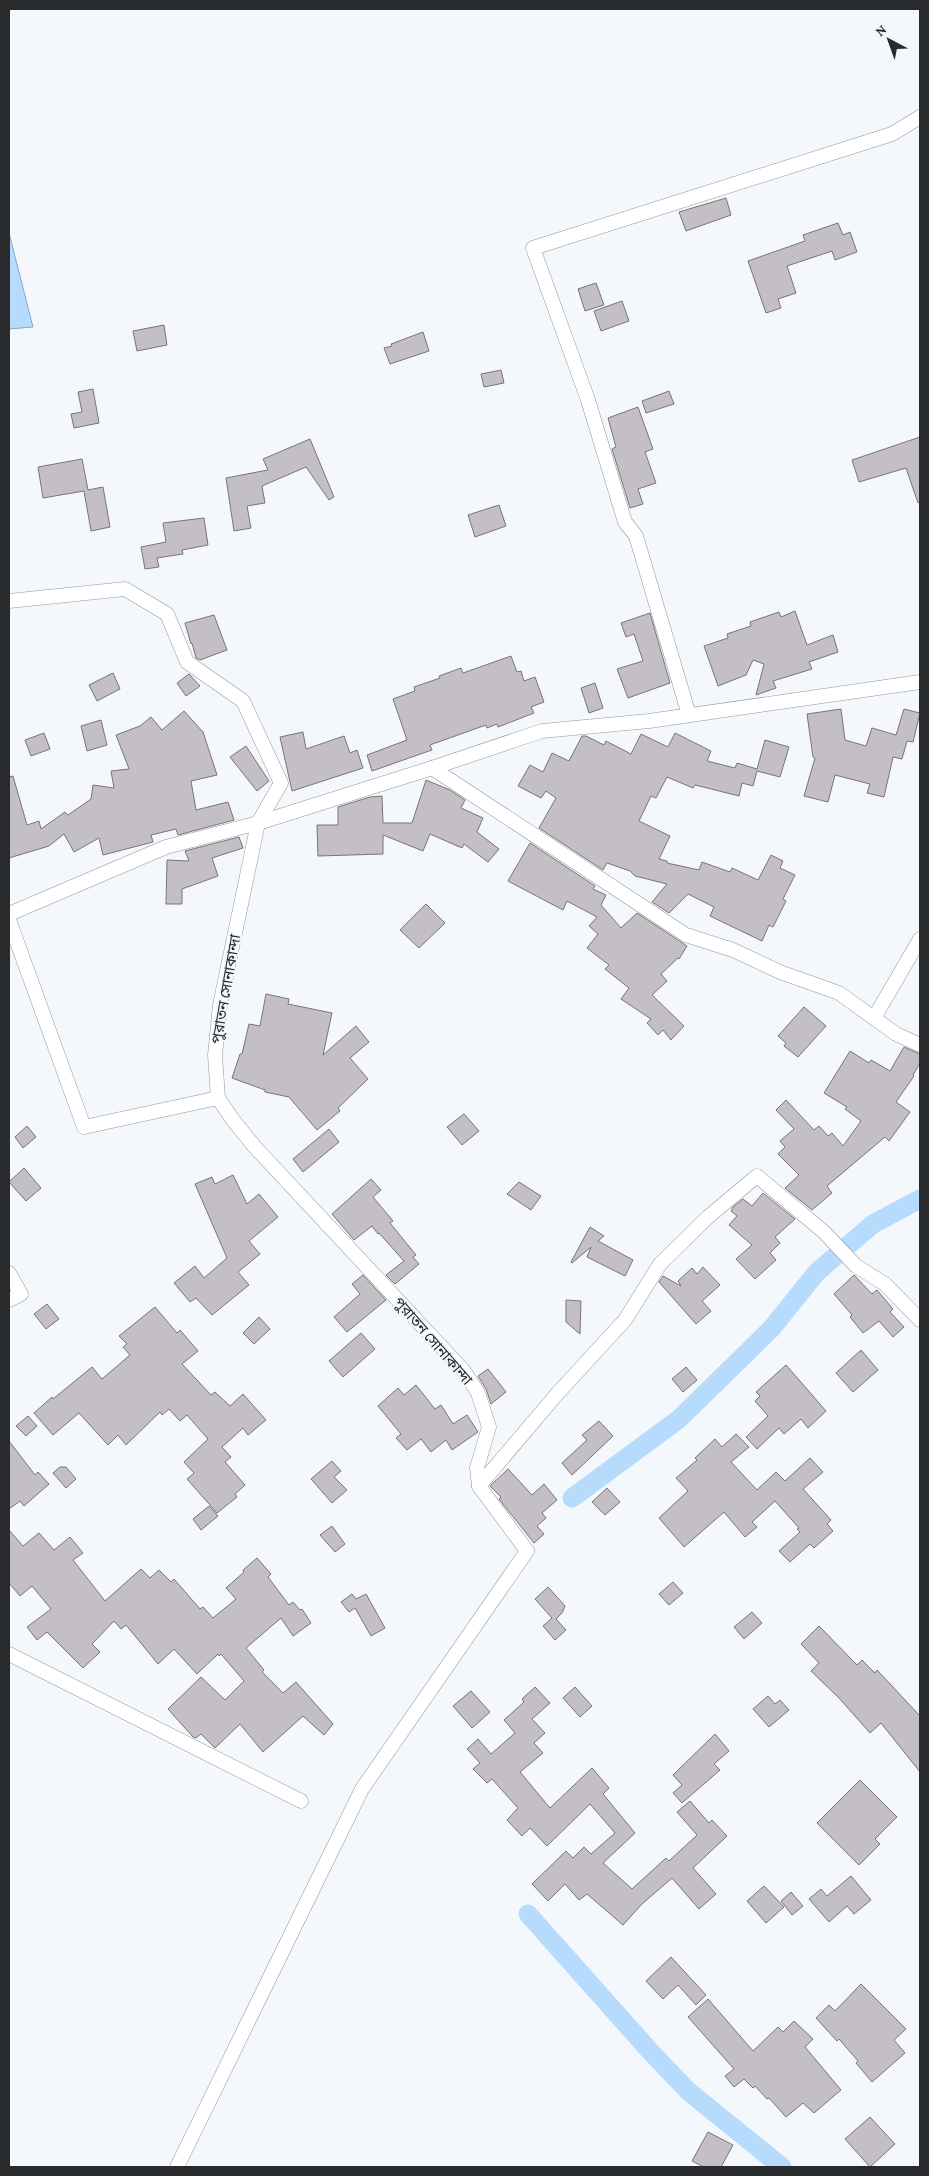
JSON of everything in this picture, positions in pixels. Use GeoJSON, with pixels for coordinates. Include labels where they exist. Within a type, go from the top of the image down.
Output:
{"type":"FeatureCollection","features":[{"type":"Feature","properties":{"kind":"street"},"geometry":{"type":"LineString","coordinates":[[689,715],[636,536],[626,522],[588,400],[533,248],[892,134],[920,116]]}},
{"type":"Feature","properties":{"kind":"street","name":"পুরাতন সোনাকান্দা"},"geometry":{"type":"LineString","coordinates":[[9,601],[125,589],[167,614],[187,662],[243,701],[281,783],[258,823],[220,1005],[215,1055],[218,1098],[254,1146],[464,1371],[478,1393],[489,1427],[477,1468],[479,1486]]}},
{"type":"Feature","properties":{"kind":"street"},"geometry":{"type":"LineString","coordinates":[[9,914],[166,847],[258,823],[542,731],[649,721],[920,682]]}},
{"type":"Feature","properties":{"kind":"street"},"geometry":{"type":"LineString","coordinates":[[432,768],[686,934],[733,950],[780,972],[839,993],[896,1034],[920,1045]]}},
{"type":"Feature","properties":{"kind":"street"},"geometry":{"type":"LineString","coordinates":[[9,920],[84,1127],[218,1098]]}},
{"type":"Feature","properties":{"kind":"street"},"geometry":{"type":"LineString","coordinates":[[874,1018],[920,939]]}},
{"type":"Feature","properties":{"kind":"street"},"geometry":{"type":"LineString","coordinates":[[177,2167],[362,1789],[527,1550],[479,1486],[557,1394],[625,1320],[660,1264],[708,1217],[757,1176],[824,1232],[856,1266],[885,1284],[920,1320]]}},
{"type":"Feature","properties":{"kind":"street"},"geometry":{"type":"LineString","coordinates":[[9,1273],[21,1294],[9,1300]]}},
{"type":"Feature","properties":{"kind":"street"},"geometry":{"type":"LineString","coordinates":[[9,1654],[301,1801]]}},
{"type":"Feature","properties":{"kind":"water"},"geometry":{"type":"Polygon","coordinates":[[[9,233],[33,327],[9,329],[9,233]]]}},
{"type":"Feature","properties":{"kind":"building"},"geometry":{"type":"Polygon","coordinates":[[[726,198],[731,215],[686,231],[679,212],[726,198]]]}},
{"type":"Feature","properties":{"kind":"building"},"geometry":{"type":"Polygon","coordinates":[[[838,223],[843,235],[850,232],[857,252],[835,260],[832,251],[787,266],[796,293],[778,299],[781,308],[766,313],[748,261],[805,241],[803,235],[838,223]]]}},
{"type":"Feature","properties":{"kind":"building"},"geometry":{"type":"Polygon","coordinates":[[[596,283],[604,305],[585,311],[578,289],[596,283]]]}},
{"type":"Feature","properties":{"kind":"building"},"geometry":{"type":"Polygon","coordinates":[[[622,301],[629,321],[601,331],[594,311],[622,301]]]}},
{"type":"Feature","properties":{"kind":"building"},"geometry":{"type":"Polygon","coordinates":[[[164,325],[167,345],[137,351],[133,331],[164,325]]]}},
{"type":"Feature","properties":{"kind":"building"},"geometry":{"type":"Polygon","coordinates":[[[423,332],[429,351],[390,364],[384,348],[423,332]]]}},
{"type":"Feature","properties":{"kind":"building"},"geometry":{"type":"Polygon","coordinates":[[[501,370],[504,383],[484,387],[481,374],[501,370]]]}},
{"type":"Feature","properties":{"kind":"building"},"geometry":{"type":"Polygon","coordinates":[[[93,389],[99,423],[74,428],[71,414],[82,412],[78,392],[93,389]]]}},
{"type":"Feature","properties":{"kind":"building"},"geometry":{"type":"Polygon","coordinates":[[[669,391],[674,404],[646,413],[642,401],[669,391]]]}},
{"type":"Feature","properties":{"kind":"building"},"geometry":{"type":"Polygon","coordinates":[[[638,407],[653,449],[645,452],[656,483],[638,489],[643,504],[630,508],[612,449],[616,447],[608,418],[638,407]]]}},
{"type":"Feature","properties":{"kind":"building"},"geometry":{"type":"Polygon","coordinates":[[[920,437],[920,502],[918,503],[906,468],[859,482],[852,460],[920,437]]]}},
{"type":"Feature","properties":{"kind":"building"},"geometry":{"type":"Polygon","coordinates":[[[310,439],[334,497],[329,500],[306,467],[262,486],[265,503],[247,506],[251,528],[234,531],[226,478],[268,470],[263,459],[310,439]]]}},
{"type":"Feature","properties":{"kind":"building"},"geometry":{"type":"Polygon","coordinates":[[[82,459],[88,490],[103,487],[110,527],[91,531],[84,491],[43,498],[38,467],[82,459]]]}},
{"type":"Feature","properties":{"kind":"building"},"geometry":{"type":"Polygon","coordinates":[[[499,505],[506,526],[475,537],[468,515],[499,505]]]}},
{"type":"Feature","properties":{"kind":"building"},"geometry":{"type":"Polygon","coordinates":[[[204,518],[208,545],[182,550],[183,554],[157,558],[159,567],[145,569],[141,547],[166,542],[163,523],[204,518]]]}},
{"type":"Feature","properties":{"kind":"building"},"geometry":{"type":"Polygon","coordinates":[[[795,611],[807,645],[833,635],[838,652],[809,662],[812,669],[773,681],[776,688],[756,695],[764,664],[753,660],[746,675],[718,686],[704,646],[728,638],[727,634],[751,626],[750,622],[779,612],[781,617],[795,611]]]}},
{"type":"Feature","properties":{"kind":"building"},"geometry":{"type":"Polygon","coordinates":[[[650,613],[670,683],[628,698],[617,669],[643,661],[634,634],[626,637],[621,623],[650,613]]]}},
{"type":"Feature","properties":{"kind":"building"},"geometry":{"type":"Polygon","coordinates":[[[214,615],[227,650],[200,660],[196,658],[185,623],[214,615]]]}},
{"type":"Feature","properties":{"kind":"building"},"geometry":{"type":"Polygon","coordinates":[[[511,656],[517,672],[521,671],[524,681],[535,677],[544,702],[531,707],[534,713],[498,727],[497,724],[487,728],[486,725],[430,745],[432,750],[372,771],[367,755],[407,740],[393,699],[415,691],[414,687],[440,678],[439,676],[461,668],[463,673],[511,656]]]}},
{"type":"Feature","properties":{"kind":"building"},"geometry":{"type":"Polygon","coordinates":[[[113,673],[120,689],[97,701],[89,685],[113,673]]]}},
{"type":"Feature","properties":{"kind":"building"},"geometry":{"type":"Polygon","coordinates":[[[189,674],[200,686],[186,696],[177,683],[189,674]]]}},
{"type":"Feature","properties":{"kind":"building"},"geometry":{"type":"Polygon","coordinates":[[[595,683],[603,708],[589,713],[581,688],[595,683]]]}},
{"type":"Feature","properties":{"kind":"building"},"geometry":{"type":"Polygon","coordinates":[[[841,709],[845,740],[866,746],[872,728],[896,735],[904,709],[920,713],[913,742],[907,741],[902,759],[893,757],[884,797],[867,793],[870,784],[835,775],[828,802],[804,796],[815,758],[813,757],[807,714],[841,709]]]}},
{"type":"Feature","properties":{"kind":"building"},"geometry":{"type":"Polygon","coordinates":[[[184,711],[203,732],[217,775],[191,781],[196,810],[228,802],[234,820],[178,835],[176,829],[151,835],[153,842],[103,855],[99,838],[74,852],[64,834],[49,846],[9,858],[9,777],[13,776],[27,825],[39,821],[41,829],[65,812],[68,815],[91,799],[93,785],[114,788],[111,771],[129,769],[116,735],[140,726],[151,717],[162,730],[184,711]]]}},
{"type":"Feature","properties":{"kind":"building"},"geometry":{"type":"Polygon","coordinates":[[[101,720],[107,745],[87,751],[81,726],[101,720]]]}},
{"type":"Feature","properties":{"kind":"building"},"geometry":{"type":"Polygon","coordinates":[[[303,732],[306,749],[344,736],[350,753],[357,750],[363,768],[292,791],[280,737],[303,732]]]}},
{"type":"Feature","properties":{"kind":"building"},"geometry":{"type":"Polygon","coordinates":[[[44,733],[50,749],[31,756],[25,740],[44,733]]]}},
{"type":"Feature","properties":{"kind":"building"},"geometry":{"type":"Polygon","coordinates":[[[675,733],[711,751],[707,761],[735,768],[737,763],[757,769],[765,740],[789,747],[780,777],[757,771],[753,786],[742,783],[739,796],[695,785],[693,788],[667,777],[656,798],[651,796],[639,821],[670,836],[659,859],[667,861],[667,863],[699,870],[702,862],[730,872],[732,868],[758,880],[771,855],[783,861],[780,868],[795,875],[783,899],[786,901],[773,927],[769,925],[762,941],[710,916],[714,907],[688,894],[669,913],[652,902],[667,884],[635,876],[630,871],[607,863],[603,870],[539,828],[556,798],[546,791],[541,798],[518,786],[530,765],[543,772],[552,753],[569,761],[582,736],[586,736],[604,745],[606,741],[631,754],[641,734],[668,747],[675,733]]]}},
{"type":"Feature","properties":{"kind":"building"},"geometry":{"type":"Polygon","coordinates":[[[246,746],[269,781],[257,791],[230,757],[246,746]]]}},
{"type":"Feature","properties":{"kind":"building"},"geometry":{"type":"Polygon","coordinates":[[[426,780],[450,790],[465,800],[461,808],[483,818],[477,832],[499,849],[488,862],[464,844],[462,848],[430,834],[423,851],[383,835],[383,854],[318,856],[317,825],[338,825],[338,807],[370,797],[382,796],[383,823],[412,823],[426,780]]]}},
{"type":"Feature","properties":{"kind":"building"},"geometry":{"type":"Polygon","coordinates":[[[239,837],[243,848],[212,858],[218,876],[182,889],[182,904],[166,904],[167,860],[189,861],[185,851],[239,837]]]}},
{"type":"Feature","properties":{"kind":"building"},"geometry":{"type":"Polygon","coordinates":[[[530,843],[595,886],[593,889],[606,895],[601,905],[621,928],[637,913],[687,946],[679,959],[661,974],[667,981],[652,995],[684,1026],[671,1040],[663,1030],[658,1035],[647,1023],[651,1019],[621,999],[629,988],[605,969],[609,965],[587,948],[598,934],[589,926],[597,917],[567,901],[563,910],[508,881],[530,843]]]}},
{"type":"Feature","properties":{"kind":"building"},"geometry":{"type":"Polygon","coordinates":[[[426,904],[445,923],[419,948],[400,930],[426,904]]]}},
{"type":"Feature","properties":{"kind":"building"},"geometry":{"type":"Polygon","coordinates":[[[266,994],[289,999],[288,1004],[332,1013],[323,1055],[356,1026],[369,1042],[350,1058],[368,1079],[338,1108],[340,1111],[317,1130],[289,1097],[265,1092],[265,1090],[232,1078],[240,1054],[242,1054],[249,1024],[260,1026],[266,994]]]}},
{"type":"Feature","properties":{"kind":"building"},"geometry":{"type":"Polygon","coordinates":[[[804,1007],[826,1026],[798,1057],[784,1046],[786,1043],[778,1036],[804,1007]]]}},
{"type":"Feature","properties":{"kind":"building"},"geometry":{"type":"Polygon","coordinates":[[[904,1047],[920,1054],[920,1063],[914,1076],[896,1102],[910,1112],[889,1141],[885,1137],[827,1186],[832,1193],[812,1210],[785,1188],[799,1175],[778,1154],[785,1147],[780,1141],[794,1129],[776,1110],[786,1100],[814,1130],[819,1126],[828,1136],[832,1133],[843,1146],[861,1121],[845,1109],[847,1107],[824,1093],[850,1051],[869,1063],[871,1060],[890,1071],[904,1047]]]}},
{"type":"Feature","properties":{"kind":"building"},"geometry":{"type":"Polygon","coordinates":[[[464,1114],[479,1131],[462,1145],[447,1127],[464,1114]]]}},
{"type":"Feature","properties":{"kind":"building"},"geometry":{"type":"Polygon","coordinates":[[[27,1126],[36,1137],[23,1148],[15,1137],[27,1126]]]}},
{"type":"Feature","properties":{"kind":"building"},"geometry":{"type":"Polygon","coordinates":[[[329,1129],[339,1142],[303,1172],[293,1159],[329,1129]]]}},
{"type":"Feature","properties":{"kind":"building"},"geometry":{"type":"Polygon","coordinates":[[[24,1168],[41,1188],[26,1201],[9,1182],[24,1168]]]}},
{"type":"Feature","properties":{"kind":"building"},"geometry":{"type":"Polygon","coordinates":[[[233,1175],[247,1204],[259,1194],[278,1217],[249,1241],[260,1254],[238,1272],[249,1285],[212,1315],[196,1298],[190,1302],[174,1283],[195,1266],[204,1278],[227,1258],[195,1184],[212,1177],[215,1184],[233,1175]]]}},
{"type":"Feature","properties":{"kind":"building"},"geometry":{"type":"Polygon","coordinates":[[[371,1179],[381,1190],[373,1197],[393,1221],[390,1223],[416,1255],[413,1257],[419,1264],[395,1284],[386,1275],[404,1261],[379,1233],[372,1226],[354,1240],[332,1214],[371,1179]]]}},
{"type":"Feature","properties":{"kind":"building"},"geometry":{"type":"Polygon","coordinates":[[[519,1182],[541,1196],[531,1210],[507,1194],[519,1182]]]}},
{"type":"Feature","properties":{"kind":"building"},"geometry":{"type":"Polygon","coordinates":[[[763,1193],[795,1219],[775,1237],[780,1243],[770,1253],[776,1260],[755,1279],[736,1259],[752,1245],[729,1225],[737,1216],[731,1211],[733,1207],[743,1199],[752,1206],[763,1193]]]}},
{"type":"Feature","properties":{"kind":"building"},"geometry":{"type":"Polygon","coordinates":[[[590,1227],[604,1236],[598,1241],[633,1260],[625,1276],[587,1257],[591,1247],[571,1262],[590,1227]]]}},
{"type":"Feature","properties":{"kind":"building"},"geometry":{"type":"Polygon","coordinates":[[[703,1267],[720,1285],[702,1301],[711,1311],[696,1324],[659,1282],[663,1276],[681,1286],[678,1281],[692,1268],[697,1274],[703,1267]]]}},
{"type":"Feature","properties":{"kind":"building"},"geometry":{"type":"Polygon","coordinates":[[[363,1275],[386,1300],[347,1332],[334,1317],[360,1294],[352,1284],[363,1275]]]}},
{"type":"Feature","properties":{"kind":"building"},"geometry":{"type":"Polygon","coordinates":[[[854,1275],[872,1294],[877,1290],[893,1309],[890,1312],[904,1327],[893,1337],[879,1321],[863,1333],[850,1317],[852,1315],[834,1294],[854,1275]]]}},
{"type":"Feature","properties":{"kind":"building"},"geometry":{"type":"Polygon","coordinates":[[[566,1300],[581,1301],[580,1334],[566,1322],[566,1300]]]}},
{"type":"Feature","properties":{"kind":"building"},"geometry":{"type":"Polygon","coordinates":[[[47,1304],[59,1319],[46,1329],[34,1314],[47,1304]]]}},
{"type":"Feature","properties":{"kind":"building"},"geometry":{"type":"Polygon","coordinates":[[[155,1307],[177,1333],[180,1330],[198,1351],[182,1364],[211,1395],[215,1392],[230,1406],[243,1394],[266,1420],[248,1435],[243,1428],[222,1447],[231,1457],[225,1462],[245,1485],[235,1494],[237,1497],[217,1513],[187,1479],[194,1473],[184,1462],[208,1439],[187,1415],[180,1421],[169,1409],[162,1415],[160,1412],[126,1445],[118,1435],[108,1445],[79,1413],[53,1435],[34,1413],[92,1367],[102,1379],[130,1355],[123,1347],[127,1344],[119,1336],[155,1307]]]}},
{"type":"Feature","properties":{"kind":"building"},"geometry":{"type":"Polygon","coordinates":[[[259,1317],[270,1329],[254,1344],[243,1333],[259,1317]]]}},
{"type":"Feature","properties":{"kind":"building"},"geometry":{"type":"Polygon","coordinates":[[[361,1333],[375,1349],[343,1377],[329,1361],[361,1333]]]}},
{"type":"Feature","properties":{"kind":"building"},"geometry":{"type":"Polygon","coordinates":[[[861,1350],[878,1370],[853,1392],[836,1373],[861,1350]]]}},
{"type":"Feature","properties":{"kind":"building"},"geometry":{"type":"Polygon","coordinates":[[[786,1365],[826,1411],[808,1428],[801,1419],[784,1434],[779,1428],[757,1449],[746,1437],[768,1416],[755,1401],[760,1396],[756,1392],[786,1365]]]}},
{"type":"Feature","properties":{"kind":"building"},"geometry":{"type":"Polygon","coordinates":[[[686,1367],[697,1380],[683,1392],[672,1379],[686,1367]]]}},
{"type":"Feature","properties":{"kind":"building"},"geometry":{"type":"Polygon","coordinates":[[[488,1369],[506,1392],[491,1404],[486,1389],[478,1376],[488,1369]]]}},
{"type":"Feature","properties":{"kind":"building"},"geometry":{"type":"Polygon","coordinates":[[[416,1385],[435,1409],[441,1405],[453,1424],[467,1415],[478,1432],[452,1450],[446,1440],[431,1452],[421,1439],[407,1450],[396,1438],[401,1434],[378,1406],[398,1388],[404,1395],[416,1385]]]}},
{"type":"Feature","properties":{"kind":"building"},"geometry":{"type":"Polygon","coordinates":[[[28,1416],[37,1426],[26,1436],[16,1426],[28,1416]]]}},
{"type":"Feature","properties":{"kind":"building"},"geometry":{"type":"Polygon","coordinates":[[[599,1421],[613,1436],[572,1475],[562,1463],[587,1440],[582,1435],[599,1421]]]}},
{"type":"Feature","properties":{"kind":"building"},"geometry":{"type":"Polygon","coordinates":[[[736,1434],[749,1447],[731,1462],[757,1490],[776,1472],[785,1481],[810,1458],[823,1472],[803,1489],[831,1520],[827,1524],[833,1531],[814,1548],[810,1544],[790,1562],[779,1551],[800,1532],[797,1529],[799,1528],[775,1501],[752,1522],[757,1527],[745,1537],[724,1512],[684,1547],[659,1518],[688,1491],[676,1478],[697,1460],[695,1458],[715,1439],[722,1447],[736,1434]]]}},
{"type":"Feature","properties":{"kind":"building"},"geometry":{"type":"Polygon","coordinates":[[[9,1441],[35,1475],[38,1472],[49,1484],[24,1506],[20,1501],[9,1509],[9,1441]]]}},
{"type":"Feature","properties":{"kind":"building"},"geometry":{"type":"Polygon","coordinates":[[[332,1461],[341,1471],[334,1477],[347,1490],[332,1503],[311,1479],[332,1461]]]}},
{"type":"Feature","properties":{"kind":"building"},"geometry":{"type":"Polygon","coordinates":[[[60,1467],[66,1467],[76,1479],[66,1488],[53,1473],[60,1467]]]}},
{"type":"Feature","properties":{"kind":"building"},"geometry":{"type":"Polygon","coordinates":[[[508,1469],[532,1495],[544,1484],[557,1500],[542,1513],[546,1518],[537,1526],[544,1534],[534,1543],[499,1499],[501,1497],[490,1486],[508,1469]]]}},
{"type":"Feature","properties":{"kind":"building"},"geometry":{"type":"Polygon","coordinates":[[[607,1488],[620,1502],[605,1515],[592,1502],[607,1488]]]}},
{"type":"Feature","properties":{"kind":"building"},"geometry":{"type":"Polygon","coordinates":[[[209,1506],[218,1516],[201,1530],[193,1519],[209,1506]]]}},
{"type":"Feature","properties":{"kind":"building"},"geometry":{"type":"Polygon","coordinates":[[[332,1526],[345,1544],[335,1552],[320,1535],[332,1526]]]}},
{"type":"Feature","properties":{"kind":"building"},"geometry":{"type":"Polygon","coordinates":[[[9,1530],[23,1546],[39,1533],[54,1550],[70,1537],[83,1553],[73,1560],[105,1601],[141,1569],[150,1578],[159,1570],[171,1582],[174,1579],[200,1609],[203,1607],[213,1618],[236,1599],[226,1588],[257,1558],[271,1574],[268,1577],[289,1605],[293,1602],[300,1610],[302,1609],[311,1623],[293,1636],[281,1618],[246,1648],[264,1670],[262,1672],[283,1693],[296,1682],[333,1724],[324,1735],[303,1716],[263,1752],[240,1724],[215,1748],[201,1734],[196,1738],[193,1737],[168,1709],[201,1677],[225,1700],[244,1681],[221,1654],[219,1656],[218,1654],[197,1674],[174,1649],[158,1664],[126,1625],[121,1629],[114,1621],[92,1644],[100,1652],[83,1668],[47,1632],[37,1640],[27,1627],[51,1609],[32,1586],[20,1596],[9,1583],[9,1530]]]}},
{"type":"Feature","properties":{"kind":"building"},"geometry":{"type":"Polygon","coordinates":[[[673,1582],[683,1593],[669,1605],[659,1594],[673,1582]]]}},
{"type":"Feature","properties":{"kind":"building"},"geometry":{"type":"Polygon","coordinates":[[[548,1587],[565,1606],[562,1613],[556,1619],[566,1630],[555,1640],[543,1626],[552,1618],[535,1599],[548,1587]]]}},
{"type":"Feature","properties":{"kind":"building"},"geometry":{"type":"Polygon","coordinates":[[[352,1594],[356,1599],[366,1594],[385,1628],[371,1636],[355,1608],[349,1612],[341,1602],[352,1594]]]}},
{"type":"Feature","properties":{"kind":"building"},"geometry":{"type":"Polygon","coordinates":[[[752,1612],[762,1623],[744,1639],[734,1627],[752,1612]]]}},
{"type":"Feature","properties":{"kind":"building"},"geometry":{"type":"Polygon","coordinates":[[[819,1626],[857,1665],[862,1660],[875,1673],[877,1670],[920,1716],[920,1772],[881,1723],[870,1733],[839,1698],[811,1671],[819,1663],[801,1644],[819,1626]]]}},
{"type":"Feature","properties":{"kind":"building"},"geometry":{"type":"Polygon","coordinates":[[[535,1687],[550,1703],[532,1719],[545,1733],[534,1743],[543,1753],[520,1772],[550,1808],[592,1768],[609,1788],[603,1794],[635,1833],[603,1863],[632,1889],[666,1858],[669,1861],[697,1835],[677,1812],[690,1801],[709,1823],[712,1820],[727,1836],[693,1868],[716,1894],[699,1909],[672,1878],[642,1904],[623,1925],[587,1894],[579,1900],[565,1884],[548,1901],[532,1884],[566,1851],[573,1858],[584,1847],[591,1854],[615,1833],[590,1804],[547,1846],[530,1828],[522,1836],[507,1820],[518,1808],[492,1779],[487,1783],[473,1769],[480,1763],[467,1749],[478,1739],[491,1754],[515,1733],[504,1720],[524,1702],[522,1699],[535,1687]]]}},
{"type":"Feature","properties":{"kind":"building"},"geometry":{"type":"Polygon","coordinates":[[[575,1687],[592,1706],[580,1717],[563,1698],[575,1687]]]}},
{"type":"Feature","properties":{"kind":"building"},"geometry":{"type":"Polygon","coordinates":[[[471,1691],[490,1712],[472,1728],[453,1706],[471,1691]]]}},
{"type":"Feature","properties":{"kind":"building"},"geometry":{"type":"Polygon","coordinates":[[[768,1696],[775,1704],[780,1700],[789,1710],[769,1727],[753,1709],[768,1696]]]}},
{"type":"Feature","properties":{"kind":"building"},"geometry":{"type":"Polygon","coordinates":[[[715,1734],[729,1751],[714,1764],[720,1770],[682,1803],[673,1793],[682,1785],[673,1775],[715,1734]]]}},
{"type":"Feature","properties":{"kind":"building"},"geometry":{"type":"Polygon","coordinates":[[[860,1780],[897,1817],[875,1839],[880,1844],[859,1865],[817,1823],[860,1780]]]}},
{"type":"Feature","properties":{"kind":"building"},"geometry":{"type":"Polygon","coordinates":[[[851,1876],[871,1900],[854,1914],[847,1906],[829,1922],[809,1899],[821,1889],[827,1896],[851,1876]]]}},
{"type":"Feature","properties":{"kind":"building"},"geometry":{"type":"Polygon","coordinates":[[[764,1886],[784,1907],[766,1923],[747,1901],[764,1886]]]}},
{"type":"Feature","properties":{"kind":"building"},"geometry":{"type":"Polygon","coordinates":[[[791,1892],[803,1906],[792,1915],[781,1901],[791,1892]]]}},
{"type":"Feature","properties":{"kind":"building"},"geometry":{"type":"Polygon","coordinates":[[[671,1957],[706,1995],[696,2005],[678,1985],[663,1999],[646,1981],[671,1957]]]}},
{"type":"Feature","properties":{"kind":"building"},"geometry":{"type":"Polygon","coordinates":[[[861,1984],[906,2029],[894,2040],[905,2053],[872,2082],[856,2063],[858,2061],[839,2039],[837,2041],[816,2018],[829,2005],[835,2011],[861,1984]]]}},
{"type":"Feature","properties":{"kind":"building"},"geometry":{"type":"Polygon","coordinates":[[[708,1999],[753,2051],[778,2027],[783,2032],[794,2021],[813,2039],[805,2047],[841,2090],[814,2113],[803,2103],[786,2117],[769,2098],[767,2099],[755,2086],[753,2088],[744,2079],[734,2087],[725,2076],[734,2069],[688,2017],[708,1999]]]}},
{"type":"Feature","properties":{"kind":"building"},"geometry":{"type":"Polygon","coordinates":[[[870,2117],[895,2144],[870,2167],[845,2139],[870,2117]]]}},
{"type":"Feature","properties":{"kind":"building"},"geometry":{"type":"Polygon","coordinates":[[[708,2132],[733,2145],[721,2167],[704,2167],[692,2161],[708,2132]]]}},
{"type":"Feature","properties":{"kind":"waterway"},"geometry":{"type":"LineString","coordinates":[[572,1498],[679,1419],[771,1329],[817,1272],[873,1224],[920,1199]]}},
{"type":"Feature","properties":{"kind":"waterway"},"geometry":{"type":"LineString","coordinates":[[528,1914],[688,2091],[782,2167]]}}]}
